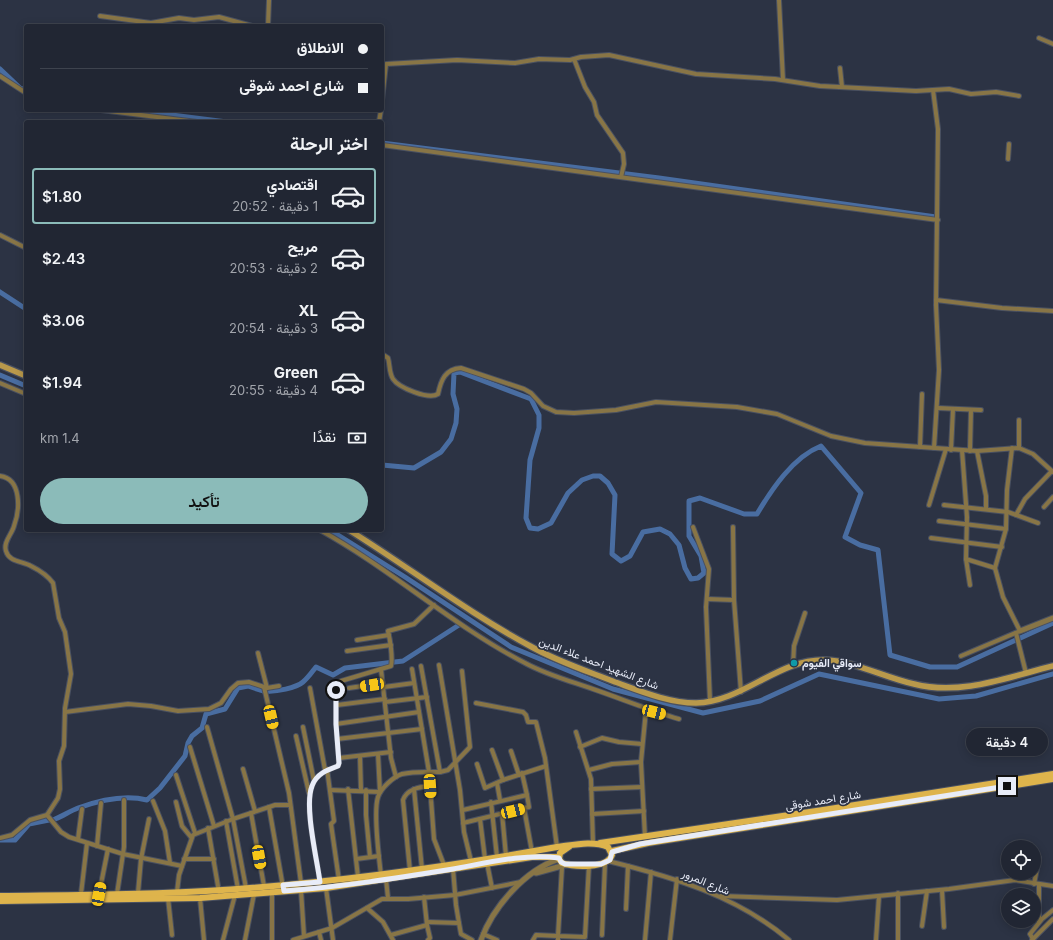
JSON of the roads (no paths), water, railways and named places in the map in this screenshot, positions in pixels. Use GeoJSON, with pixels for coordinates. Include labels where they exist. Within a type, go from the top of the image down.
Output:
{"type":"FeatureCollection","features":[{"type":"Feature","properties":{"kind":"main road"},"geometry":{"type":"LineString","coordinates":[[0,365],[24,375]]}},
{"type":"Feature","properties":{"kind":"main road","name":"شارع الشهيد احمد علاء الدين"},"geometry":{"type":"LineString","coordinates":[[352,532],[495,625],[546,655],[626,686],[662,698],[696,703],[710,701],[741,692],[793,666],[817,660],[835,661],[914,685],[940,688],[975,686],[1053,666]]}},
{"type":"Feature","properties":{"kind":"main road","name":"شارع احمد شوقى"},"geometry":{"type":"LineString","coordinates":[[486,861],[497,857],[557,847],[645,837],[1053,774]]}},
{"type":"Feature","properties":{"kind":"main road","name":"شارع احمد شوقى"},"geometry":{"type":"LineString","coordinates":[[612,852],[648,843],[1053,778]]}},
{"type":"Feature","properties":{"kind":"main road"},"geometry":{"type":"LineString","coordinates":[[570,846],[561,851],[559,858],[562,863],[589,865],[606,862],[611,858],[612,852],[608,846],[594,843]]}},
{"type":"Feature","properties":{"kind":"main road"},"geometry":{"type":"LineString","coordinates":[[0,896],[177,892],[220,893],[235,895],[254,894],[272,889],[284,888],[326,888],[471,861],[544,856],[559,858]]}},
{"type":"Feature","properties":{"kind":"main road"},"geometry":{"type":"LineString","coordinates":[[406,873],[454,869],[486,861]]}},
{"type":"Feature","properties":{"kind":"main road"},"geometry":{"type":"LineString","coordinates":[[301,887],[320,882],[358,877],[384,877]]}},
{"type":"Feature","properties":{"kind":"main road"},"geometry":{"type":"LineString","coordinates":[[0,901],[200,898],[246,888],[264,886],[272,889]]}},
{"type":"Feature","properties":{"kind":"street"},"geometry":{"type":"LineString","coordinates":[[268,24],[269,0]]}},
{"type":"Feature","properties":{"kind":"street"},"geometry":{"type":"LineString","coordinates":[[779,0],[783,80]]}},
{"type":"Feature","properties":{"kind":"street"},"geometry":{"type":"LineString","coordinates":[[100,16],[151,23],[179,18],[194,20],[219,17],[245,24]]}},
{"type":"Feature","properties":{"kind":"street"},"geometry":{"type":"LineString","coordinates":[[1039,38],[1053,44]]}},
{"type":"Feature","properties":{"kind":"street"},"geometry":{"type":"LineString","coordinates":[[384,64],[457,60],[515,63],[539,59],[574,59],[609,55],[688,73],[783,80],[813,86],[933,90],[949,89],[971,94],[996,92],[1019,96]]}},
{"type":"Feature","properties":{"kind":"street"},"geometry":{"type":"LineString","coordinates":[[574,59],[585,87],[594,102],[597,115],[623,153],[625,158],[621,176]]}},
{"type":"Feature","properties":{"kind":"street"},"geometry":{"type":"LineString","coordinates":[[840,68],[842,87]]}},
{"type":"Feature","properties":{"kind":"street"},"geometry":{"type":"LineString","coordinates":[[0,76],[24,92]]}},
{"type":"Feature","properties":{"kind":"street"},"geometry":{"type":"LineString","coordinates":[[933,90],[938,129],[936,300],[939,370],[938,408],[934,448]]}},
{"type":"Feature","properties":{"kind":"street"},"geometry":{"type":"LineString","coordinates":[[117,112],[181,120]]}},
{"type":"Feature","properties":{"kind":"street"},"geometry":{"type":"LineString","coordinates":[[1008,159],[1009,144]]}},
{"type":"Feature","properties":{"kind":"street"},"geometry":{"type":"LineString","coordinates":[[384,145],[621,176],[938,220]]}},
{"type":"Feature","properties":{"kind":"street"},"geometry":{"type":"LineString","coordinates":[[0,235],[24,247]]}},
{"type":"Feature","properties":{"kind":"street"},"geometry":{"type":"LineString","coordinates":[[936,300],[1002,308],[1053,311]]}},
{"type":"Feature","properties":{"kind":"street"},"geometry":{"type":"LineString","coordinates":[[384,355],[388,358],[392,376],[396,383],[408,390],[432,396],[438,394],[441,381],[448,372],[454,368],[461,368],[524,389],[531,393],[543,406],[556,412],[574,413],[616,410],[652,403],[724,406],[772,412],[814,430],[846,440],[891,446],[970,451],[1019,448],[1033,454],[1052,472],[1025,499],[1016,515]]}},
{"type":"Feature","properties":{"kind":"street"},"geometry":{"type":"LineString","coordinates":[[0,383],[24,393]]}},
{"type":"Feature","properties":{"kind":"street"},"geometry":{"type":"LineString","coordinates":[[920,447],[922,394]]}},
{"type":"Feature","properties":{"kind":"street"},"geometry":{"type":"LineString","coordinates":[[938,408],[981,410]]}},
{"type":"Feature","properties":{"kind":"street"},"geometry":{"type":"LineString","coordinates":[[952,409],[952,450]]}},
{"type":"Feature","properties":{"kind":"street"},"geometry":{"type":"LineString","coordinates":[[970,451],[971,410]]}},
{"type":"Feature","properties":{"kind":"street"},"geometry":{"type":"LineString","coordinates":[[1019,420],[1019,448]]}},
{"type":"Feature","properties":{"kind":"street"},"geometry":{"type":"LineString","coordinates":[[1012,448],[1006,490],[1008,512],[1006,529],[995,568],[1003,597],[1018,633],[1026,673]]}},
{"type":"Feature","properties":{"kind":"street"},"geometry":{"type":"LineString","coordinates":[[929,505],[946,449]]}},
{"type":"Feature","properties":{"kind":"street"},"geometry":{"type":"LineString","coordinates":[[962,450],[966,507],[966,559],[970,585]]}},
{"type":"Feature","properties":{"kind":"street"},"geometry":{"type":"LineString","coordinates":[[977,451],[986,496],[986,509]]}},
{"type":"Feature","properties":{"kind":"street"},"geometry":{"type":"LineString","coordinates":[[0,476],[9,479],[15,487],[17,494],[16,520],[6,543],[8,555],[15,561],[36,569],[51,580],[54,585],[59,618],[65,632],[70,668],[70,686],[65,712],[64,746],[59,761],[60,789],[58,798],[47,815],[30,820],[12,835],[0,837]]}},
{"type":"Feature","properties":{"kind":"street"},"geometry":{"type":"LineString","coordinates":[[1044,507],[1053,497]]}},
{"type":"Feature","properties":{"kind":"street"},"geometry":{"type":"LineString","coordinates":[[944,506],[1008,512],[1038,523]]}},
{"type":"Feature","properties":{"kind":"street"},"geometry":{"type":"LineString","coordinates":[[939,522],[1006,529]]}},
{"type":"Feature","properties":{"kind":"street"},"geometry":{"type":"LineString","coordinates":[[693,527],[708,562],[707,599],[710,701]]}},
{"type":"Feature","properties":{"kind":"street"},"geometry":{"type":"LineString","coordinates":[[733,528],[734,600],[741,692]]}},
{"type":"Feature","properties":{"kind":"street"},"geometry":{"type":"LineString","coordinates":[[323,532],[346,545],[479,635],[548,675],[592,689],[646,710],[679,719]]}},
{"type":"Feature","properties":{"kind":"street"},"geometry":{"type":"LineString","coordinates":[[931,538],[1002,547]]}},
{"type":"Feature","properties":{"kind":"street"},"geometry":{"type":"LineString","coordinates":[[966,559],[995,568]]}},
{"type":"Feature","properties":{"kind":"street"},"geometry":{"type":"LineString","coordinates":[[707,599],[734,600]]}},
{"type":"Feature","properties":{"kind":"street"},"geometry":{"type":"LineString","coordinates":[[309,795],[314,781],[326,769],[338,766],[339,758],[336,724],[337,682],[381,669],[392,663],[389,630],[414,624],[434,605]]}},
{"type":"Feature","properties":{"kind":"street"},"geometry":{"type":"LineString","coordinates":[[793,666],[794,646],[805,613]]}},
{"type":"Feature","properties":{"kind":"street"},"geometry":{"type":"LineString","coordinates":[[961,656],[1053,618]]}},
{"type":"Feature","properties":{"kind":"street"},"geometry":{"type":"LineString","coordinates":[[357,640],[389,635]]}},
{"type":"Feature","properties":{"kind":"street"},"geometry":{"type":"LineString","coordinates":[[347,651],[391,645]]}},
{"type":"Feature","properties":{"kind":"street"},"geometry":{"type":"LineString","coordinates":[[258,653],[290,804],[301,887],[304,936]]}},
{"type":"Feature","properties":{"kind":"street"},"geometry":{"type":"LineString","coordinates":[[439,665],[463,823],[471,861]]}},
{"type":"Feature","properties":{"kind":"street"},"geometry":{"type":"LineString","coordinates":[[421,666],[440,772]]}},
{"type":"Feature","properties":{"kind":"street"},"geometry":{"type":"LineString","coordinates":[[381,669],[391,752],[396,777]]}},
{"type":"Feature","properties":{"kind":"street"},"geometry":{"type":"LineString","coordinates":[[412,669],[429,772]]}},
{"type":"Feature","properties":{"kind":"street"},"geometry":{"type":"LineString","coordinates":[[330,790],[348,789],[380,792],[396,777],[406,774],[440,772],[448,770],[470,747],[462,671]]}},
{"type":"Feature","properties":{"kind":"street"},"geometry":{"type":"LineString","coordinates":[[65,712],[128,704],[151,706],[178,711],[212,708],[221,704],[231,689],[238,683],[248,682],[266,688],[279,686]]}},
{"type":"Feature","properties":{"kind":"street"},"geometry":{"type":"LineString","coordinates":[[349,688],[414,683]]}},
{"type":"Feature","properties":{"kind":"street"},"geometry":{"type":"LineString","coordinates":[[310,688],[330,790],[334,821],[331,824],[339,880]]}},
{"type":"Feature","properties":{"kind":"street"},"geometry":{"type":"LineString","coordinates":[[337,705],[427,697]]}},
{"type":"Feature","properties":{"kind":"street"},"geometry":{"type":"LineString","coordinates":[[476,703],[523,712],[526,715],[528,722],[536,721],[546,766],[557,847]]}},
{"type":"Feature","properties":{"kind":"street"},"geometry":{"type":"LineString","coordinates":[[645,837],[641,762],[646,710]]}},
{"type":"Feature","properties":{"kind":"street"},"geometry":{"type":"LineString","coordinates":[[336,724],[419,712]]}},
{"type":"Feature","properties":{"kind":"street"},"geometry":{"type":"LineString","coordinates":[[208,727],[233,819],[246,888]]}},
{"type":"Feature","properties":{"kind":"street"},"geometry":{"type":"LineString","coordinates":[[303,727],[314,781]]}},
{"type":"Feature","properties":{"kind":"street"},"geometry":{"type":"LineString","coordinates":[[337,739],[422,729]]}},
{"type":"Feature","properties":{"kind":"street"},"geometry":{"type":"LineString","coordinates":[[576,732],[589,770],[594,843]]}},
{"type":"Feature","properties":{"kind":"street"},"geometry":{"type":"LineString","coordinates":[[296,736],[309,795],[320,882]]}},
{"type":"Feature","properties":{"kind":"street"},"geometry":{"type":"LineString","coordinates":[[580,747],[602,738],[619,742],[642,744]]}},
{"type":"Feature","properties":{"kind":"street"},"geometry":{"type":"LineString","coordinates":[[190,747],[214,826]]}},
{"type":"Feature","properties":{"kind":"street"},"geometry":{"type":"LineString","coordinates":[[492,750],[503,780]]}},
{"type":"Feature","properties":{"kind":"street"},"geometry":{"type":"LineString","coordinates":[[463,823],[529,807],[521,774],[511,751]]}},
{"type":"Feature","properties":{"kind":"street"},"geometry":{"type":"LineString","coordinates":[[339,758],[391,752]]}},
{"type":"Feature","properties":{"kind":"street"},"geometry":{"type":"LineString","coordinates":[[378,754],[380,792],[377,800],[379,856],[388,898]]}},
{"type":"Feature","properties":{"kind":"street"},"geometry":{"type":"LineString","coordinates":[[360,756],[370,857]]}},
{"type":"Feature","properties":{"kind":"street"},"geometry":{"type":"LineString","coordinates":[[589,770],[612,764],[641,762]]}},
{"type":"Feature","properties":{"kind":"street"},"geometry":{"type":"LineString","coordinates":[[477,764],[485,788],[503,780],[546,766]]}},
{"type":"Feature","properties":{"kind":"street"},"geometry":{"type":"LineString","coordinates":[[243,769],[253,812],[264,886]]}},
{"type":"Feature","properties":{"kind":"street"},"geometry":{"type":"LineString","coordinates":[[176,775],[193,835],[179,875],[177,892]]}},
{"type":"Feature","properties":{"kind":"street"},"geometry":{"type":"LineString","coordinates":[[497,783],[500,800]]}},
{"type":"Feature","properties":{"kind":"street"},"geometry":{"type":"LineString","coordinates":[[406,873],[403,800],[408,793],[414,789],[430,786],[434,839],[444,866]]}},
{"type":"Feature","properties":{"kind":"street"},"geometry":{"type":"LineString","coordinates":[[591,789],[642,787]]}},
{"type":"Feature","properties":{"kind":"street"},"geometry":{"type":"LineString","coordinates":[[348,789],[358,877]]}},
{"type":"Feature","properties":{"kind":"street"},"geometry":{"type":"LineString","coordinates":[[414,789],[422,869]]}},
{"type":"Feature","properties":{"kind":"street"},"geometry":{"type":"LineString","coordinates":[[462,810],[491,802],[527,795]]}},
{"type":"Feature","properties":{"kind":"street"},"geometry":{"type":"LineString","coordinates":[[117,894],[123,854],[124,800]]}},
{"type":"Feature","properties":{"kind":"street"},"geometry":{"type":"LineString","coordinates":[[153,801],[165,831],[170,863]]}},
{"type":"Feature","properties":{"kind":"street"},"geometry":{"type":"LineString","coordinates":[[176,802],[182,826],[193,835]]}},
{"type":"Feature","properties":{"kind":"street"},"geometry":{"type":"LineString","coordinates":[[491,802],[497,857]]}},
{"type":"Feature","properties":{"kind":"street"},"geometry":{"type":"LineString","coordinates":[[97,846],[101,803]]}},
{"type":"Feature","properties":{"kind":"street"},"geometry":{"type":"LineString","coordinates":[[193,835],[226,821],[253,812],[269,807],[290,804]]}},
{"type":"Feature","properties":{"kind":"street"},"geometry":{"type":"LineString","coordinates":[[269,807],[284,888]]}},
{"type":"Feature","properties":{"kind":"street"},"geometry":{"type":"LineString","coordinates":[[524,808],[532,852]]}},
{"type":"Feature","properties":{"kind":"street"},"geometry":{"type":"LineString","coordinates":[[78,840],[82,809]]}},
{"type":"Feature","properties":{"kind":"street"},"geometry":{"type":"LineString","coordinates":[[592,814],[644,811]]}},
{"type":"Feature","properties":{"kind":"street"},"geometry":{"type":"LineString","coordinates":[[502,813],[506,856]]}},
{"type":"Feature","properties":{"kind":"street"},"geometry":{"type":"LineString","coordinates":[[47,815],[62,832],[78,840],[141,859],[182,866]]}},
{"type":"Feature","properties":{"kind":"street"},"geometry":{"type":"LineString","coordinates":[[138,893],[141,859],[149,819]]}},
{"type":"Feature","properties":{"kind":"street"},"geometry":{"type":"LineString","coordinates":[[480,819],[486,861],[492,888]]}},
{"type":"Feature","properties":{"kind":"street"},"geometry":{"type":"LineString","coordinates":[[226,821],[238,889]]}},
{"type":"Feature","properties":{"kind":"street"},"geometry":{"type":"LineString","coordinates":[[208,828],[220,893]]}},
{"type":"Feature","properties":{"kind":"street"},"geometry":{"type":"LineString","coordinates":[[81,894],[87,843]]}},
{"type":"Feature","properties":{"kind":"street"},"geometry":{"type":"LineString","coordinates":[[99,894],[108,849]]}},
{"type":"Feature","properties":{"kind":"street"},"geometry":{"type":"LineString","coordinates":[[356,859],[379,856]]}},
{"type":"Feature","properties":{"kind":"street"},"geometry":{"type":"LineString","coordinates":[[497,940],[482,937],[493,914],[510,893],[546,865],[559,858]]}},
{"type":"Feature","properties":{"kind":"street"},"geometry":{"type":"LineString","coordinates":[[184,860],[214,859]]}},
{"type":"Feature","properties":{"kind":"street"},"geometry":{"type":"LineString","coordinates":[[602,935],[606,862]]}},
{"type":"Feature","properties":{"kind":"street","name":"شارع المرور"},"geometry":{"type":"LineString","coordinates":[[606,862],[651,872],[721,896],[756,915],[789,940]]}},
{"type":"Feature","properties":{"kind":"street"},"geometry":{"type":"LineString","coordinates":[[535,873],[569,864]]}},
{"type":"Feature","properties":{"kind":"street"},"geometry":{"type":"LineString","coordinates":[[535,938],[585,937],[589,865]]}},
{"type":"Feature","properties":{"kind":"street"},"geometry":{"type":"LineString","coordinates":[[626,909],[628,866]]}},
{"type":"Feature","properties":{"kind":"street"},"geometry":{"type":"LineString","coordinates":[[558,938],[562,867]]}},
{"type":"Feature","properties":{"kind":"street"},"geometry":{"type":"LineString","coordinates":[[454,869],[455,895],[459,923],[462,934],[472,940]]}},
{"type":"Feature","properties":{"kind":"street"},"geometry":{"type":"LineString","coordinates":[[645,940],[651,872]]}},
{"type":"Feature","properties":{"kind":"street"},"geometry":{"type":"LineString","coordinates":[[670,940],[677,880]]}},
{"type":"Feature","properties":{"kind":"street"},"geometry":{"type":"LineString","coordinates":[[721,896],[810,900],[856,899],[898,893],[942,890],[1015,880],[1036,885],[1053,886]]}},
{"type":"Feature","properties":{"kind":"street"},"geometry":{"type":"LineString","coordinates":[[1036,888],[1037,880]]}},
{"type":"Feature","properties":{"kind":"street"},"geometry":{"type":"LineString","coordinates":[[293,940],[332,928],[367,908],[376,900],[388,898],[408,899],[455,895],[523,882]]}},
{"type":"Feature","properties":{"kind":"street"},"geometry":{"type":"LineString","coordinates":[[326,888],[333,940]]}},
{"type":"Feature","properties":{"kind":"street"},"geometry":{"type":"LineString","coordinates":[[272,889],[272,940]]}},
{"type":"Feature","properties":{"kind":"street"},"geometry":{"type":"LineString","coordinates":[[942,890],[944,927]]}},
{"type":"Feature","properties":{"kind":"street"},"geometry":{"type":"LineString","coordinates":[[922,926],[927,891]]}},
{"type":"Feature","properties":{"kind":"street"},"geometry":{"type":"LineString","coordinates":[[898,893],[898,940]]}},
{"type":"Feature","properties":{"kind":"street"},"geometry":{"type":"LineString","coordinates":[[245,940],[254,894]]}},
{"type":"Feature","properties":{"kind":"street"},"geometry":{"type":"LineString","coordinates":[[223,940],[235,895]]}},
{"type":"Feature","properties":{"kind":"street"},"geometry":{"type":"LineString","coordinates":[[876,940],[879,896]]}},
{"type":"Feature","properties":{"kind":"street"},"geometry":{"type":"LineString","coordinates":[[424,897],[430,938],[428,940]]}},
{"type":"Feature","properties":{"kind":"street"},"geometry":{"type":"LineString","coordinates":[[168,898],[172,935]]}},
{"type":"Feature","properties":{"kind":"street"},"geometry":{"type":"LineString","coordinates":[[200,898],[204,940]]}},
{"type":"Feature","properties":{"kind":"street"},"geometry":{"type":"LineString","coordinates":[[367,908],[383,922],[391,938],[427,924],[459,923]]}},
{"type":"Feature","properties":{"kind":"street"},"geometry":{"type":"LineString","coordinates":[[1041,920],[1052,911]]}},
{"type":"Feature","properties":{"kind":"street"},"geometry":{"type":"LineString","coordinates":[[1034,928],[1030,934],[1032,939],[1053,918],[1052,911]]}},
{"type":"Feature","properties":{"kind":"street"},"geometry":{"type":"LineString","coordinates":[[319,932],[321,940]]}},
{"type":"Feature","properties":{"kind":"waterway"},"geometry":{"type":"LineString","coordinates":[[0,69],[20,88],[24,89]]}},
{"type":"Feature","properties":{"kind":"waterway"},"geometry":{"type":"LineString","coordinates":[[148,112],[211,120]]}},
{"type":"Feature","properties":{"kind":"waterway"},"geometry":{"type":"LineString","coordinates":[[384,143],[659,178],[936,217]]}},
{"type":"Feature","properties":{"kind":"waterway"},"geometry":{"type":"LineString","coordinates":[[0,292],[24,308]]}},
{"type":"Feature","properties":{"kind":"waterway"},"geometry":{"type":"LineString","coordinates":[[384,465],[414,468],[441,452],[451,439],[456,423],[457,409],[453,394],[454,373],[460,372],[531,399],[539,415],[539,428],[530,460],[526,518],[530,528],[538,529],[551,523],[568,493],[582,480],[593,476],[600,476],[608,483],[615,495],[612,554],[621,561],[630,556],[643,532],[660,529],[670,534],[679,545],[685,568],[691,579],[698,578],[704,573],[701,556],[689,536],[689,501],[700,498],[744,514],[757,514],[776,484],[792,466],[811,451],[821,446],[861,493],[845,537],[860,545],[878,550],[890,655],[930,667],[957,667],[1053,623]]}},
{"type":"Feature","properties":{"kind":"waterway"},"geometry":{"type":"LineString","coordinates":[[0,375],[24,385]]}},
{"type":"Feature","properties":{"kind":"waterway"},"geometry":{"type":"LineString","coordinates":[[333,532],[405,577],[511,647],[613,689],[703,713],[760,701],[819,674],[939,699],[976,696],[1053,674]]}},
{"type":"Feature","properties":{"kind":"waterway"},"geometry":{"type":"LineString","coordinates":[[266,691],[275,691],[296,686],[307,679],[316,667],[333,675],[345,668],[403,661],[459,625]]}},
{"type":"Feature","properties":{"kind":"waterway"},"geometry":{"type":"LineString","coordinates":[[55,819],[78,808],[103,800],[121,798],[138,798],[147,800],[160,788],[185,756],[188,743],[192,736],[202,728],[206,714],[225,709],[238,688],[248,686],[263,691]]}},
{"type":"Feature","properties":{"kind":"waterway"},"geometry":{"type":"LineString","coordinates":[[0,840],[15,840],[29,824],[49,820]]}},
{"type":"Feature","properties":{"kind":"place","name":"سواقي الفيوم"},"geometry":{"type":"Point","coordinates":[794,663]}}]}
